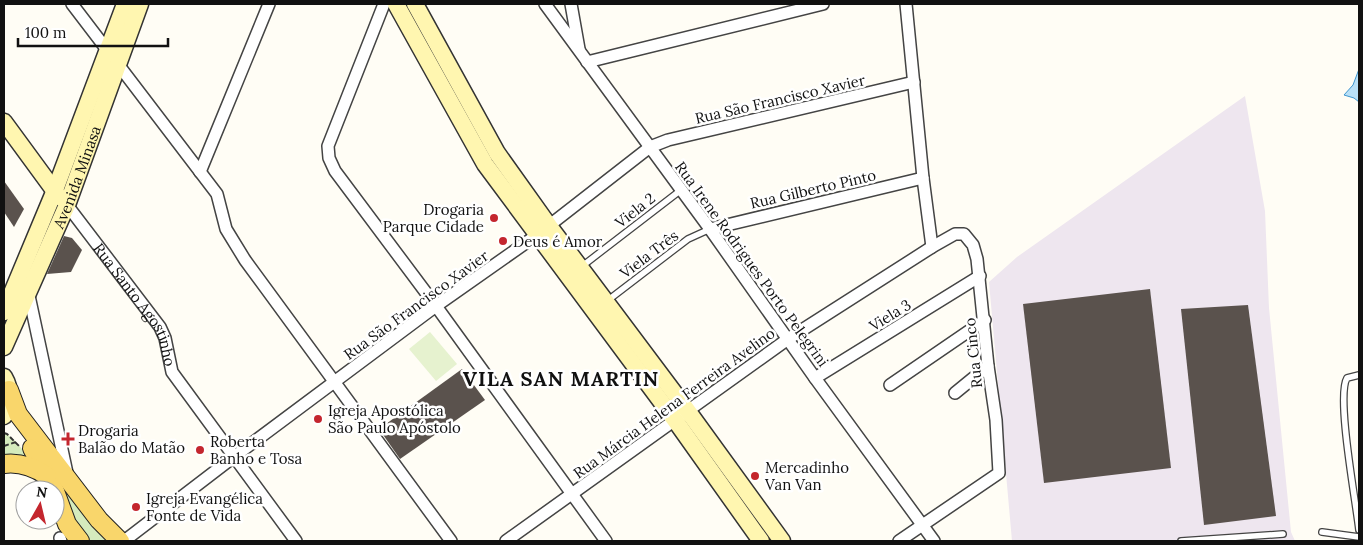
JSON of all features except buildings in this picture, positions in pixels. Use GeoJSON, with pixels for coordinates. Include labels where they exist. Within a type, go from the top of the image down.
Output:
{"type":"FeatureCollection","features":[{"type":"Feature","properties":{"kind":"main road","name":"Avenida Minasa"},"geometry":{"type":"LineString","coordinates":[[4,347],[67,205],[112,56],[125,4]]}},
{"type":"Feature","properties":{"kind":"main road","name":"Avenida Minasa"},"geometry":{"type":"LineString","coordinates":[[4,312],[112,56],[140,4]]}},
{"type":"Feature","properties":{"kind":"main road"},"geometry":{"type":"LineString","coordinates":[[396,4],[485,164],[543,231],[579,268],[606,303],[681,415],[761,541]]}},
{"type":"Feature","properties":{"kind":"main road"},"geometry":{"type":"LineString","coordinates":[[415,4],[497,154],[543,231],[681,415],[782,541]]}},
{"type":"Feature","properties":{"kind":"main road","name":"Rua Santo Agostinho"},"geometry":{"type":"LineString","coordinates":[[4,122],[67,205]]}},
{"type":"Feature","properties":{"kind":"main road"},"geometry":{"type":"LineString","coordinates":[[6,383],[18,414],[54,480]]}},
{"type":"Feature","properties":{"kind":"main road"},"geometry":{"type":"LineString","coordinates":[[6,383],[9,402],[4,415],[35,452],[53,480]]}},
{"type":"Feature","properties":{"kind":"main road"},"geometry":{"type":"LineString","coordinates":[[4,464],[11,463],[34,467],[51,480]]}},
{"type":"Feature","properties":{"kind":"main road"},"geometry":{"type":"LineString","coordinates":[[65,492],[99,520],[120,541]]}},
{"type":"Feature","properties":{"kind":"main road"},"geometry":{"type":"LineString","coordinates":[[65,517],[67,524],[80,541]]}},
{"type":"Feature","properties":{"kind":"street"},"geometry":{"type":"LineString","coordinates":[[72,4],[217,194],[226,229],[245,260],[451,541]]}},
{"type":"Feature","properties":{"kind":"street"},"geometry":{"type":"LineString","coordinates":[[200,172],[268,4]]}},
{"type":"Feature","properties":{"kind":"street"},"geometry":{"type":"LineString","coordinates":[[384,4],[328,146],[329,158],[335,171],[436,306],[606,541]]}},
{"type":"Feature","properties":{"kind":"street","name":"Rua Irene Rodrigues Porto Pelegrini"},"geometry":{"type":"LineString","coordinates":[[545,4],[710,229],[815,378],[934,541]]}},
{"type":"Feature","properties":{"kind":"street"},"geometry":{"type":"LineString","coordinates":[[571,4],[579,51]]}},
{"type":"Feature","properties":{"kind":"street"},"geometry":{"type":"LineString","coordinates":[[587,62],[823,4]]}},
{"type":"Feature","properties":{"kind":"street"},"geometry":{"type":"LineString","coordinates":[[906,4],[923,178],[932,247]]}},
{"type":"Feature","properties":{"kind":"street","name":"Rua São Francisco Xavier"},"geometry":{"type":"LineString","coordinates":[[124,541],[436,306],[543,231],[650,147],[668,140],[914,82]]}},
{"type":"Feature","properties":{"kind":"street","name":"Rua Gilberto Pinto"},"geometry":{"type":"LineString","coordinates":[[710,229],[923,178]]}},
{"type":"Feature","properties":{"kind":"street","name":"Rua Santo Agostinho"},"geometry":{"type":"LineString","coordinates":[[67,205],[160,327],[165,338],[172,372],[296,541]]}},
{"type":"Feature","properties":{"kind":"street","name":"Rua Márcia Helena Ferreira Avelino"},"geometry":{"type":"LineString","coordinates":[[506,541],[788,339],[932,247],[954,234],[964,234]]}},
{"type":"Feature","properties":{"kind":"street","name":"Rua Cinco"},"geometry":{"type":"LineString","coordinates":[[922,524],[999,473],[996,420],[988,366],[980,276],[973,245],[964,234]]}},
{"type":"Feature","properties":{"kind":"street","name":"Viela 3"},"geometry":{"type":"LineString","coordinates":[[815,378],[980,276]]}},
{"type":"Feature","properties":{"kind":"street"},"geometry":{"type":"LineString","coordinates":[[28,291],[55,480]]}},
{"type":"Feature","properties":{"kind":"street"},"geometry":{"type":"LineString","coordinates":[[890,385],[985,320]]}},
{"type":"Feature","properties":{"kind":"street"},"geometry":{"type":"LineString","coordinates":[[955,393],[988,366]]}},
{"type":"Feature","properties":{"kind":"street"},"geometry":{"type":"LineString","coordinates":[[899,541],[922,524]]}},
{"type":"Feature","properties":{"kind":"lane","name":"Viela 2"},"geometry":{"type":"LineString","coordinates":[[579,268],[681,190]]}},
{"type":"Feature","properties":{"kind":"lane","name":"Viela Três"},"geometry":{"type":"LineString","coordinates":[[606,303],[688,239],[710,229]]}},
{"type":"Feature","properties":{"kind":"lane"},"geometry":{"type":"LineString","coordinates":[[1359,375],[1347,378],[1344,384],[1343,411],[1359,530]]}},
{"type":"Feature","properties":{"kind":"lane"},"geometry":{"type":"LineString","coordinates":[[1322,532],[1359,537]]}},
{"type":"Feature","properties":{"kind":"lane"},"geometry":{"type":"LineString","coordinates":[[1181,541],[1283,534]]}},
{"type":"Feature","properties":{"kind":"path"},"geometry":{"type":"LineString","coordinates":[[4,446],[16,442]]}},
{"type":"Feature","properties":{"kind":"shaded area"},"geometry":{"type":"Polygon","coordinates":[[[1245,96],[1265,211],[1269,308],[1291,532],[1295,541],[1012,541],[989,282],[1017,257],[1245,96]]]}},
{"type":"Feature","properties":{"kind":"green space"},"geometry":{"type":"Polygon","coordinates":[[[430,332],[457,364],[436,381],[409,349],[430,332]]]}},
{"type":"Feature","properties":{"kind":"green space"},"geometry":{"type":"Polygon","coordinates":[[[4,433],[15,441],[30,460],[4,459],[4,433]]]}},
{"type":"Feature","properties":{"kind":"green space"},"geometry":{"type":"Polygon","coordinates":[[[65,484],[108,541],[87,541],[70,519],[65,500],[65,484]]]}},
{"type":"Feature","properties":{"kind":"water"},"geometry":{"type":"Polygon","coordinates":[[[1359,69],[1359,102],[1354,98],[1344,95],[1353,85],[1359,69]]]}},
{"type":"Feature","properties":{"kind":"place","name":"Drogaria Parque Cidade"},"geometry":{"type":"Point","coordinates":[494,218]}},
{"type":"Feature","properties":{"kind":"place","name":"Deus é Amor"},"geometry":{"type":"Point","coordinates":[503,241]}},
{"type":"Feature","properties":{"kind":"place","name":"Igreja Apostólica São Paulo Apóstolo"},"geometry":{"type":"Point","coordinates":[318,419]}},
{"type":"Feature","properties":{"kind":"place","name":"Drogaria Balão do Matão"},"geometry":{"type":"Point","coordinates":[68,439]}},
{"type":"Feature","properties":{"kind":"place","name":"Roberta Banho e Tosa"},"geometry":{"type":"Point","coordinates":[200,450]}},
{"type":"Feature","properties":{"kind":"place","name":"Mercadinho Van Van"},"geometry":{"type":"Point","coordinates":[755,476]}},
{"type":"Feature","properties":{"kind":"place","name":"Igreja Evangélica Fonte de Vida"},"geometry":{"type":"Point","coordinates":[136,507]}},
{"type":"Feature","properties":{"kind":"district","name":"VILA SAN MARTIN"},"geometry":{"type":"Point","coordinates":[561,378]}}]}
